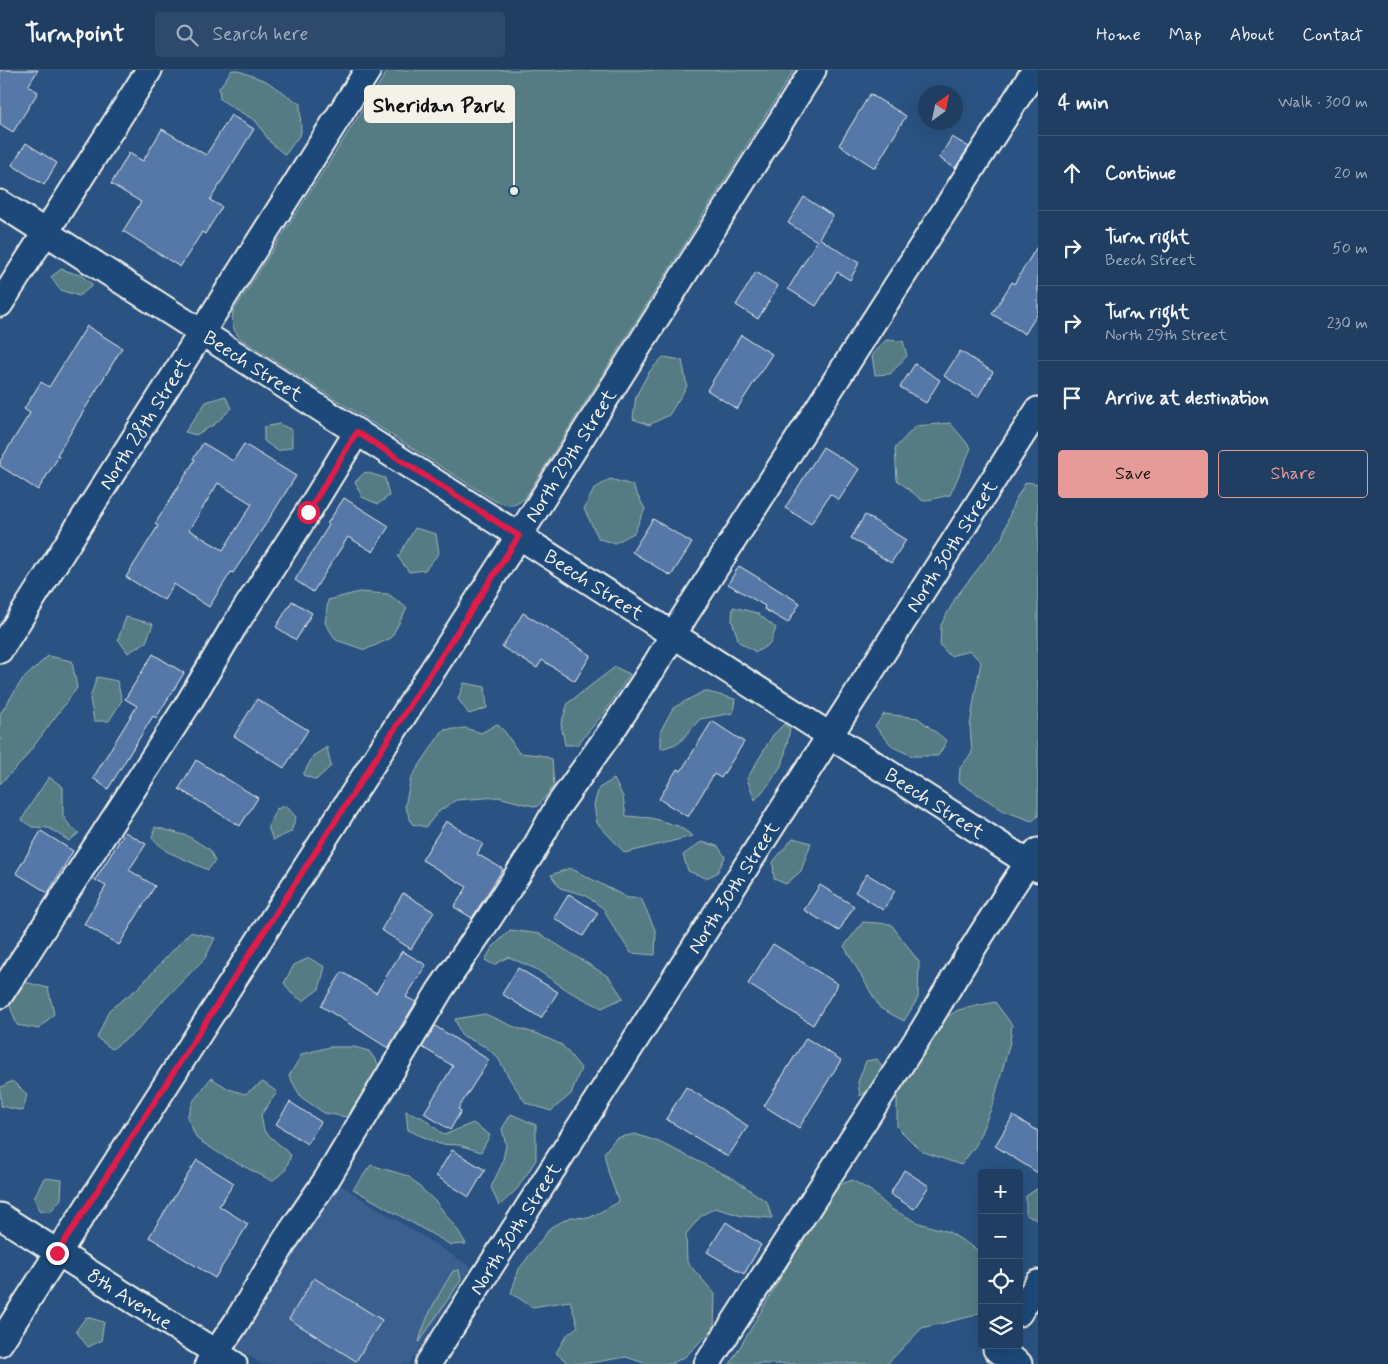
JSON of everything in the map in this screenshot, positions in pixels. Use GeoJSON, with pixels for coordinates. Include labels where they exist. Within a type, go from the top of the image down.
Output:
{"type":"FeatureCollection","features":[{"type":"Feature","properties":{"kind":"street"},"geometry":{"type":"LineString","coordinates":[[0,304],[150,70]]}},
{"type":"Feature","properties":{"kind":"street","name":"North 28th Street"},"geometry":{"type":"LineString","coordinates":[[0,650],[368,70]]}},
{"type":"Feature","properties":{"kind":"street","name":"North 29th Street"},"geometry":{"type":"LineString","coordinates":[[0,1343],[519,536],[813,70]]}},
{"type":"Feature","properties":{"kind":"street"},"geometry":{"type":"LineString","coordinates":[[219,1360],[236,1323],[286,1239],[327,1180],[435,998],[532,853],[558,806],[655,666],[1035,70]]}},
{"type":"Feature","properties":{"kind":"street","name":"Beech Street"},"geometry":{"type":"LineString","coordinates":[[0,203],[830,735],[1035,861]]}},
{"type":"Feature","properties":{"kind":"street","name":"North 30th Street"},"geometry":{"type":"LineString","coordinates":[[428,1364],[1038,410]]}},
{"type":"Feature","properties":{"kind":"street"},"geometry":{"type":"LineString","coordinates":[[0,995],[188,704],[357,432]]}},
{"type":"Feature","properties":{"kind":"street"},"geometry":{"type":"LineString","coordinates":[[707,1364],[962,965],[1035,861]]}},
{"type":"Feature","properties":{"kind":"street","name":"8th Avenue"},"geometry":{"type":"LineString","coordinates":[[0,1216],[219,1360]]}},
{"type":"Feature","properties":{"kind":"street"},"geometry":{"type":"LineString","coordinates":[[1023,1307],[1038,1284]]}},
{"type":"Feature","properties":{"kind":"street"},"geometry":{"type":"LineString","coordinates":[[994,1353],[1019,1364]]}},
{"type":"Feature","properties":{"kind":"shaded area"},"geometry":{"type":"Polygon","coordinates":[[[332,1180],[471,1267],[409,1364],[262,1364],[234,1346],[332,1180]]]}},
{"type":"Feature","properties":{"kind":"green space"},"geometry":{"type":"Polygon","coordinates":[[[232,70],[266,81],[300,104],[301,133],[285,155],[270,142],[256,121],[220,99],[219,88],[232,70]]]}},
{"type":"Feature","properties":{"kind":"green space"},"geometry":{"type":"Polygon","coordinates":[[[388,70],[794,70],[525,498],[514,505],[495,501],[241,339],[233,327],[233,312],[388,70]]]}},
{"type":"Feature","properties":{"kind":"green space"},"geometry":{"type":"Polygon","coordinates":[[[61,269],[82,276],[93,285],[79,296],[60,290],[51,277],[61,269]]]}},
{"type":"Feature","properties":{"kind":"green space"},"geometry":{"type":"Polygon","coordinates":[[[886,340],[903,341],[907,356],[890,374],[875,375],[872,356],[886,340]]]}},
{"type":"Feature","properties":{"kind":"green space"},"geometry":{"type":"Polygon","coordinates":[[[663,357],[682,360],[687,386],[669,415],[649,425],[633,419],[636,396],[649,372],[663,357]]]}},
{"type":"Feature","properties":{"kind":"green space"},"geometry":{"type":"Polygon","coordinates":[[[225,396],[232,408],[215,424],[196,435],[185,432],[206,402],[225,396]]]}},
{"type":"Feature","properties":{"kind":"green space"},"geometry":{"type":"Polygon","coordinates":[[[950,423],[971,448],[950,495],[923,501],[897,480],[895,448],[916,426],[950,423]]]}},
{"type":"Feature","properties":{"kind":"green space"},"geometry":{"type":"Polygon","coordinates":[[[279,424],[292,430],[292,447],[278,451],[264,441],[264,427],[279,424]]]}},
{"type":"Feature","properties":{"kind":"green space"},"geometry":{"type":"Polygon","coordinates":[[[365,472],[385,478],[389,496],[378,504],[362,497],[355,482],[365,472]]]}},
{"type":"Feature","properties":{"kind":"green space"},"geometry":{"type":"Polygon","coordinates":[[[610,479],[632,485],[645,509],[634,533],[615,543],[599,539],[584,509],[594,489],[610,479]]]}},
{"type":"Feature","properties":{"kind":"green space"},"geometry":{"type":"Polygon","coordinates":[[[1026,482],[1038,484],[1038,816],[1032,821],[1004,811],[959,782],[960,768],[972,753],[970,726],[981,662],[970,651],[950,656],[940,645],[941,625],[956,597],[1002,538],[1014,502],[1026,482]]]}},
{"type":"Feature","properties":{"kind":"green space"},"geometry":{"type":"Polygon","coordinates":[[[415,528],[436,534],[439,553],[425,570],[409,572],[398,557],[415,528]]]}},
{"type":"Feature","properties":{"kind":"green space"},"geometry":{"type":"Polygon","coordinates":[[[359,592],[388,594],[407,608],[391,638],[365,650],[336,640],[325,623],[328,600],[359,592]]]}},
{"type":"Feature","properties":{"kind":"green space"},"geometry":{"type":"Polygon","coordinates":[[[733,607],[757,613],[776,628],[770,644],[756,652],[739,642],[732,621],[733,607]]]}},
{"type":"Feature","properties":{"kind":"green space"},"geometry":{"type":"Polygon","coordinates":[[[126,617],[153,624],[146,642],[128,653],[118,639],[126,617]]]}},
{"type":"Feature","properties":{"kind":"green space"},"geometry":{"type":"Polygon","coordinates":[[[48,656],[72,661],[77,688],[21,763],[0,784],[0,714],[22,680],[48,656]]]}},
{"type":"Feature","properties":{"kind":"green space"},"geometry":{"type":"Polygon","coordinates":[[[615,667],[630,674],[604,713],[577,745],[565,745],[561,724],[568,703],[615,667]]]}},
{"type":"Feature","properties":{"kind":"green space"},"geometry":{"type":"Polygon","coordinates":[[[97,677],[117,681],[122,700],[109,721],[94,721],[90,698],[97,677]]]}},
{"type":"Feature","properties":{"kind":"green space"},"geometry":{"type":"Polygon","coordinates":[[[464,683],[485,687],[487,708],[469,714],[458,699],[464,683]]]}},
{"type":"Feature","properties":{"kind":"green space"},"geometry":{"type":"Polygon","coordinates":[[[704,691],[735,699],[733,713],[700,719],[679,743],[661,749],[661,730],[673,708],[704,691]]]}},
{"type":"Feature","properties":{"kind":"green space"},"geometry":{"type":"Polygon","coordinates":[[[884,714],[918,718],[947,741],[938,756],[912,756],[893,747],[875,726],[884,714]]]}},
{"type":"Feature","properties":{"kind":"green space"},"geometry":{"type":"Polygon","coordinates":[[[497,724],[505,732],[519,753],[540,755],[552,759],[554,786],[537,807],[498,797],[456,800],[438,812],[426,827],[412,824],[405,806],[411,778],[443,730],[465,728],[481,733],[497,724]]]}},
{"type":"Feature","properties":{"kind":"green space"},"geometry":{"type":"Polygon","coordinates":[[[784,724],[790,729],[783,763],[769,784],[755,800],[747,779],[773,735],[784,724]]]}},
{"type":"Feature","properties":{"kind":"green space"},"geometry":{"type":"Polygon","coordinates":[[[327,747],[331,766],[316,780],[303,775],[313,756],[327,747]]]}},
{"type":"Feature","properties":{"kind":"green space"},"geometry":{"type":"Polygon","coordinates":[[[49,777],[63,787],[63,816],[70,826],[79,833],[69,841],[49,828],[32,827],[22,820],[49,777]]]}},
{"type":"Feature","properties":{"kind":"green space"},"geometry":{"type":"Polygon","coordinates":[[[614,779],[623,797],[626,816],[651,818],[678,826],[693,836],[625,853],[597,823],[594,805],[599,788],[614,779]]]}},
{"type":"Feature","properties":{"kind":"green space"},"geometry":{"type":"Polygon","coordinates":[[[286,806],[296,817],[291,832],[273,840],[268,827],[276,809],[286,806]]]}},
{"type":"Feature","properties":{"kind":"green space"},"geometry":{"type":"Polygon","coordinates":[[[155,827],[188,836],[210,850],[215,861],[208,870],[166,851],[152,838],[155,827]]]}},
{"type":"Feature","properties":{"kind":"green space"},"geometry":{"type":"Polygon","coordinates":[[[793,838],[811,843],[801,871],[786,884],[774,879],[773,862],[793,838]]]}},
{"type":"Feature","properties":{"kind":"green space"},"geometry":{"type":"Polygon","coordinates":[[[701,842],[718,846],[725,857],[717,873],[706,878],[688,871],[683,855],[701,842]]]}},
{"type":"Feature","properties":{"kind":"green space"},"geometry":{"type":"Polygon","coordinates":[[[570,868],[628,898],[641,898],[656,932],[655,955],[631,953],[604,909],[585,895],[560,888],[551,875],[570,868]]]}},
{"type":"Feature","properties":{"kind":"green space"},"geometry":{"type":"Polygon","coordinates":[[[863,922],[891,924],[919,962],[918,998],[904,1021],[880,1008],[844,946],[863,922]]]}},
{"type":"Feature","properties":{"kind":"green space"},"geometry":{"type":"Polygon","coordinates":[[[510,930],[540,934],[609,977],[623,998],[602,1008],[570,992],[536,969],[508,957],[494,965],[485,960],[492,948],[510,930]]]}},
{"type":"Feature","properties":{"kind":"green space"},"geometry":{"type":"Polygon","coordinates":[[[190,932],[215,938],[205,958],[159,1005],[138,1030],[112,1049],[97,1038],[109,1010],[137,989],[190,932]]]}},
{"type":"Feature","properties":{"kind":"green space"},"geometry":{"type":"Polygon","coordinates":[[[309,958],[325,967],[319,989],[303,1001],[291,993],[284,983],[294,965],[309,958]]]}},
{"type":"Feature","properties":{"kind":"green space"},"geometry":{"type":"Polygon","coordinates":[[[25,982],[48,988],[54,1014],[39,1029],[17,1025],[10,1006],[25,982]]]}},
{"type":"Feature","properties":{"kind":"green space"},"geometry":{"type":"Polygon","coordinates":[[[995,1002],[1012,1025],[1010,1042],[993,1104],[976,1145],[961,1165],[921,1151],[897,1127],[897,1096],[942,1020],[958,1010],[995,1002]]]}},
{"type":"Feature","properties":{"kind":"green space"},"geometry":{"type":"Polygon","coordinates":[[[485,1014],[562,1045],[581,1068],[571,1094],[551,1111],[526,1103],[498,1058],[486,1047],[461,1035],[455,1019],[485,1014]]]}},
{"type":"Feature","properties":{"kind":"green space"},"geometry":{"type":"Polygon","coordinates":[[[330,1047],[354,1047],[369,1051],[379,1065],[346,1117],[324,1113],[301,1097],[289,1076],[302,1054],[330,1047]]]}},
{"type":"Feature","properties":{"kind":"green space"},"geometry":{"type":"Polygon","coordinates":[[[877,1059],[884,1070],[873,1088],[860,1096],[858,1082],[866,1061],[877,1059]]]}},
{"type":"Feature","properties":{"kind":"green space"},"geometry":{"type":"Polygon","coordinates":[[[211,1078],[229,1089],[245,1094],[263,1082],[277,1092],[261,1115],[264,1131],[291,1155],[285,1171],[272,1181],[222,1155],[197,1139],[187,1117],[194,1100],[211,1078]]]}},
{"type":"Feature","properties":{"kind":"green space"},"geometry":{"type":"Polygon","coordinates":[[[12,1081],[27,1094],[23,1111],[1,1106],[0,1088],[12,1081]]]}},
{"type":"Feature","properties":{"kind":"green space"},"geometry":{"type":"Polygon","coordinates":[[[406,1111],[423,1118],[444,1135],[473,1123],[490,1135],[481,1152],[459,1145],[439,1144],[408,1130],[406,1111]]]}},
{"type":"Feature","properties":{"kind":"green space"},"geometry":{"type":"Polygon","coordinates":[[[511,1114],[536,1125],[536,1160],[517,1189],[499,1206],[491,1187],[502,1164],[506,1145],[502,1129],[511,1114]]]}},
{"type":"Feature","properties":{"kind":"green space"},"geometry":{"type":"Polygon","coordinates":[[[635,1134],[659,1142],[734,1179],[767,1202],[772,1218],[742,1216],[715,1208],[702,1215],[686,1234],[687,1262],[715,1294],[714,1328],[686,1356],[671,1364],[647,1364],[626,1357],[569,1364],[556,1353],[566,1336],[578,1326],[570,1301],[532,1307],[511,1293],[519,1269],[551,1227],[571,1217],[589,1218],[619,1202],[609,1175],[604,1153],[616,1138],[635,1134]]]}},
{"type":"Feature","properties":{"kind":"green space"},"geometry":{"type":"Polygon","coordinates":[[[371,1165],[408,1176],[437,1203],[466,1244],[451,1245],[353,1189],[371,1165]]]}},
{"type":"Feature","properties":{"kind":"green space"},"geometry":{"type":"Polygon","coordinates":[[[44,1178],[62,1180],[61,1199],[50,1212],[39,1210],[34,1198],[44,1178]]]}},
{"type":"Feature","properties":{"kind":"green space"},"geometry":{"type":"Polygon","coordinates":[[[852,1180],[871,1191],[891,1209],[919,1223],[949,1232],[976,1249],[978,1251],[978,1313],[922,1328],[887,1364],[730,1364],[834,1187],[852,1180]]]}},
{"type":"Feature","properties":{"kind":"green space"},"geometry":{"type":"Polygon","coordinates":[[[1038,1188],[1037,1220],[1026,1215],[1026,1196],[1038,1188]]]}},
{"type":"Feature","properties":{"kind":"green space"},"geometry":{"type":"Polygon","coordinates":[[[459,1270],[461,1280],[419,1342],[438,1297],[453,1271],[459,1270]]]}},
{"type":"Feature","properties":{"kind":"green space"},"geometry":{"type":"Polygon","coordinates":[[[86,1317],[104,1322],[101,1341],[88,1347],[76,1331],[86,1317]]]}},
{"type":"Feature","properties":{"kind":"building"},"geometry":{"type":"Polygon","coordinates":[[[0,70],[38,70],[28,86],[38,92],[13,132],[0,124],[0,70]]]}},
{"type":"Feature","properties":{"kind":"building"},"geometry":{"type":"Polygon","coordinates":[[[870,94],[906,116],[875,168],[839,145],[870,94]]]}},
{"type":"Feature","properties":{"kind":"building"},"geometry":{"type":"Polygon","coordinates":[[[231,115],[254,129],[210,200],[222,207],[205,234],[202,232],[180,267],[123,231],[141,202],[111,184],[129,153],[143,161],[162,129],[206,155],[231,115]]]}},
{"type":"Feature","properties":{"kind":"building"},"geometry":{"type":"Polygon","coordinates":[[[952,137],[969,147],[955,168],[939,158],[952,137]]]}},
{"type":"Feature","properties":{"kind":"building"},"geometry":{"type":"Polygon","coordinates":[[[26,143],[57,163],[44,185],[12,165],[26,143]]]}},
{"type":"Feature","properties":{"kind":"building"},"geometry":{"type":"Polygon","coordinates":[[[804,197],[833,216],[819,238],[859,263],[850,280],[837,272],[816,306],[788,289],[817,241],[788,223],[804,197]]]}},
{"type":"Feature","properties":{"kind":"building"},"geometry":{"type":"Polygon","coordinates":[[[1038,245],[1038,313],[1025,334],[992,314],[1012,282],[1014,284],[1038,245]]]}},
{"type":"Feature","properties":{"kind":"building"},"geometry":{"type":"Polygon","coordinates":[[[756,272],[778,286],[758,319],[736,305],[756,272]]]}},
{"type":"Feature","properties":{"kind":"building"},"geometry":{"type":"Polygon","coordinates":[[[87,326],[122,348],[38,490],[0,466],[0,461],[30,413],[24,409],[41,382],[49,387],[87,326]]]}},
{"type":"Feature","properties":{"kind":"building"},"geometry":{"type":"Polygon","coordinates":[[[741,335],[772,354],[737,409],[707,390],[741,335]]]}},
{"type":"Feature","properties":{"kind":"building"},"geometry":{"type":"Polygon","coordinates":[[[960,351],[993,372],[978,397],[944,376],[960,351]]]}},
{"type":"Feature","properties":{"kind":"building"},"geometry":{"type":"Polygon","coordinates":[[[915,364],[940,380],[926,403],[900,387],[915,364]]]}},
{"type":"Feature","properties":{"kind":"building"},"geometry":{"type":"Polygon","coordinates":[[[203,443],[233,461],[244,444],[296,476],[209,607],[174,584],[164,600],[126,577],[158,526],[155,524],[195,460],[193,459],[203,443]],[[218,483],[189,530],[223,550],[252,504],[218,483]]]}},
{"type":"Feature","properties":{"kind":"building"},"geometry":{"type":"Polygon","coordinates":[[[823,447],[859,469],[839,500],[830,494],[811,524],[785,508],[823,447]]]}},
{"type":"Feature","properties":{"kind":"building"},"geometry":{"type":"Polygon","coordinates":[[[344,498],[389,526],[373,552],[348,537],[313,592],[295,580],[344,498]]]}},
{"type":"Feature","properties":{"kind":"building"},"geometry":{"type":"Polygon","coordinates":[[[865,515],[906,540],[891,563],[851,538],[865,515]]]}},
{"type":"Feature","properties":{"kind":"building"},"geometry":{"type":"Polygon","coordinates":[[[653,519],[692,543],[671,576],[632,552],[653,519]]]}},
{"type":"Feature","properties":{"kind":"building"},"geometry":{"type":"Polygon","coordinates":[[[739,566],[800,603],[788,623],[764,609],[765,606],[728,584],[739,566]]]}},
{"type":"Feature","properties":{"kind":"building"},"geometry":{"type":"Polygon","coordinates":[[[292,601],[312,613],[296,640],[276,627],[292,601]]]}},
{"type":"Feature","properties":{"kind":"building"},"geometry":{"type":"Polygon","coordinates":[[[523,613],[591,655],[575,681],[542,660],[537,668],[502,647],[523,613]]]}},
{"type":"Feature","properties":{"kind":"building"},"geometry":{"type":"Polygon","coordinates":[[[153,654],[184,673],[156,718],[153,716],[108,789],[93,778],[137,706],[125,699],[153,654]]]}},
{"type":"Feature","properties":{"kind":"building"},"geometry":{"type":"Polygon","coordinates":[[[257,699],[308,730],[284,768],[234,736],[257,699]]]}},
{"type":"Feature","properties":{"kind":"building"},"geometry":{"type":"Polygon","coordinates":[[[712,721],[744,742],[721,778],[714,774],[688,817],[659,799],[677,769],[681,771],[712,721]]]}},
{"type":"Feature","properties":{"kind":"building"},"geometry":{"type":"Polygon","coordinates":[[[196,760],[258,798],[240,826],[179,789],[196,760]]]}},
{"type":"Feature","properties":{"kind":"building"},"geometry":{"type":"Polygon","coordinates":[[[446,821],[483,844],[477,854],[503,869],[472,918],[454,907],[467,887],[422,860],[446,821]]]}},
{"type":"Feature","properties":{"kind":"building"},"geometry":{"type":"Polygon","coordinates":[[[41,831],[73,851],[48,893],[16,873],[41,831]]]}},
{"type":"Feature","properties":{"kind":"building"},"geometry":{"type":"Polygon","coordinates":[[[125,832],[146,844],[129,870],[155,886],[119,945],[84,924],[106,886],[95,880],[125,832]]]}},
{"type":"Feature","properties":{"kind":"building"},"geometry":{"type":"Polygon","coordinates":[[[867,874],[895,891],[883,910],[855,892],[867,874]]]}},
{"type":"Feature","properties":{"kind":"building"},"geometry":{"type":"Polygon","coordinates":[[[820,885],[854,906],[839,931],[804,910],[820,885]]]}},
{"type":"Feature","properties":{"kind":"building"},"geometry":{"type":"Polygon","coordinates":[[[403,893],[434,912],[411,949],[381,930],[403,893]]]}},
{"type":"Feature","properties":{"kind":"building"},"geometry":{"type":"Polygon","coordinates":[[[569,894],[598,913],[583,936],[554,918],[569,894]]]}},
{"type":"Feature","properties":{"kind":"building"},"geometry":{"type":"Polygon","coordinates":[[[773,944],[838,984],[813,1025],[748,984],[773,944]]]}},
{"type":"Feature","properties":{"kind":"building"},"geometry":{"type":"Polygon","coordinates":[[[402,951],[426,965],[406,997],[416,1002],[388,1048],[321,1006],[342,972],[376,993],[402,951]]]}},
{"type":"Feature","properties":{"kind":"building"},"geometry":{"type":"Polygon","coordinates":[[[518,968],[558,992],[541,1018],[502,994],[518,968]]]}},
{"type":"Feature","properties":{"kind":"building"},"geometry":{"type":"Polygon","coordinates":[[[435,1026],[489,1060],[458,1109],[461,1111],[450,1130],[424,1113],[453,1066],[422,1047],[435,1026]]]}},
{"type":"Feature","properties":{"kind":"building"},"geometry":{"type":"Polygon","coordinates":[[[806,1038],[841,1060],[799,1128],[764,1106],[806,1038]]]}},
{"type":"Feature","properties":{"kind":"building"},"geometry":{"type":"Polygon","coordinates":[[[686,1087],[748,1126],[728,1157],[666,1119],[686,1087]]]}},
{"type":"Feature","properties":{"kind":"building"},"geometry":{"type":"Polygon","coordinates":[[[290,1102],[321,1122],[307,1144],[276,1124],[290,1102]]]}},
{"type":"Feature","properties":{"kind":"building"},"geometry":{"type":"Polygon","coordinates":[[[1013,1116],[1038,1131],[1038,1173],[995,1146],[1013,1116]]]}},
{"type":"Feature","properties":{"kind":"building"},"geometry":{"type":"Polygon","coordinates":[[[452,1150],[485,1170],[469,1197],[436,1176],[452,1150]]]}},
{"type":"Feature","properties":{"kind":"building"},"geometry":{"type":"Polygon","coordinates":[[[197,1160],[234,1183],[219,1206],[248,1224],[215,1278],[149,1237],[197,1160]]]}},
{"type":"Feature","properties":{"kind":"building"},"geometry":{"type":"Polygon","coordinates":[[[904,1170],[929,1186],[914,1209],[890,1194],[904,1170]]]}},
{"type":"Feature","properties":{"kind":"building"},"geometry":{"type":"Polygon","coordinates":[[[726,1222],[761,1245],[744,1274],[707,1252],[726,1222]]]}},
{"type":"Feature","properties":{"kind":"building"},"geometry":{"type":"Polygon","coordinates":[[[314,1278],[382,1320],[356,1361],[289,1319],[314,1278]]]}},
{"type":"Feature","properties":{"kind":"place","name":"Sheridan Park"},"geometry":{"type":"Point","coordinates":[514,191]}},
{"type":"Feature","properties":{"kind":"route"},"geometry":{"type":"LineString","coordinates":[[57,1253],[519,536],[357,432],[308,512]]}}]}
